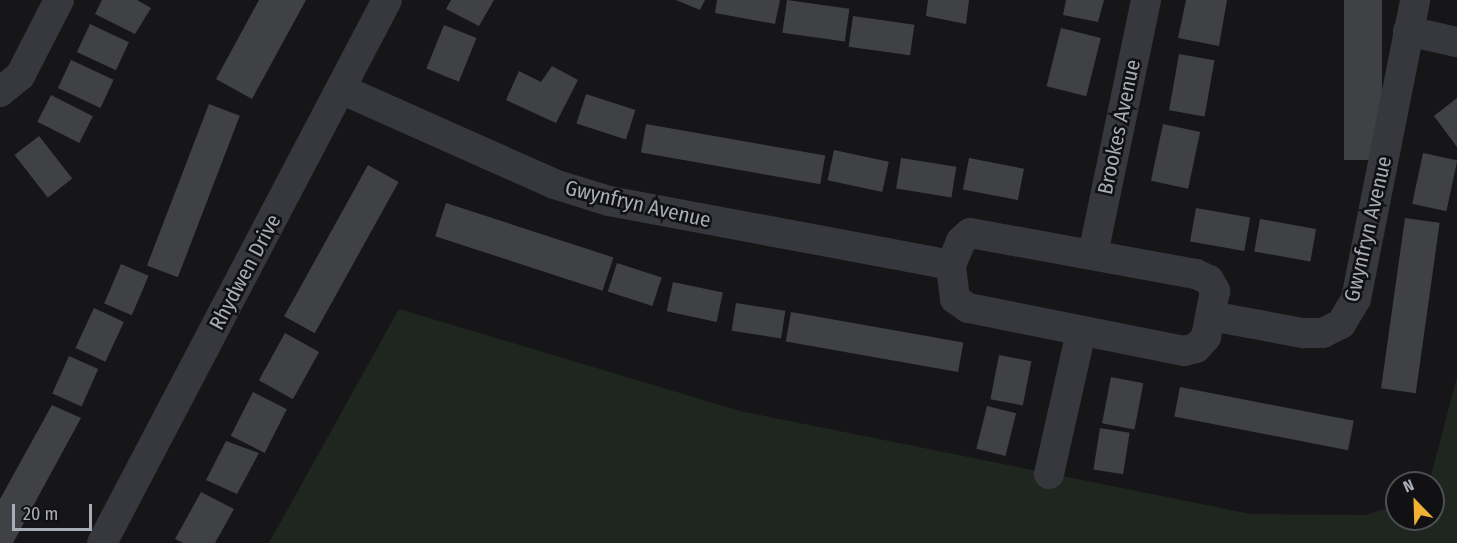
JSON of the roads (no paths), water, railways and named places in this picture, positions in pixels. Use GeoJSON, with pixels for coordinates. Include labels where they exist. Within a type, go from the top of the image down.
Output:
{"type":"FeatureCollection","features":[{"type":"Feature","properties":{"kind":"street"},"geometry":{"type":"LineString","coordinates":[[1,92],[20,76],[59,0]]}},
{"type":"Feature","properties":{"kind":"street","name":"Rhydwen Drive"},"geometry":{"type":"LineString","coordinates":[[102,543],[387,0]]}},
{"type":"Feature","properties":{"kind":"street","name":"Brookes Avenue"},"geometry":{"type":"LineString","coordinates":[[1093,254],[1146,0]]}},
{"type":"Feature","properties":{"kind":"street","name":"Gwynfryn Avenue"},"geometry":{"type":"LineString","coordinates":[[1211,316],[1303,333],[1323,333],[1341,324],[1356,300],[1415,0]]}},
{"type":"Feature","properties":{"kind":"street"},"geometry":{"type":"LineString","coordinates":[[1408,32],[1457,42]]}},
{"type":"Feature","properties":{"kind":"street","name":"Gwynfryn Avenue"},"geometry":{"type":"LineString","coordinates":[[341,89],[544,180],[609,201],[951,265]]}},
{"type":"Feature","properties":{"kind":"street"},"geometry":{"type":"LineString","coordinates":[[970,233],[1196,274],[1209,280],[1215,291],[1206,337],[1196,348],[1184,351],[968,308],[955,299],[951,265],[961,241],[970,233]]}},
{"type":"Feature","properties":{"kind":"street"},"geometry":{"type":"LineString","coordinates":[[1049,474],[1081,332]]}}]}
